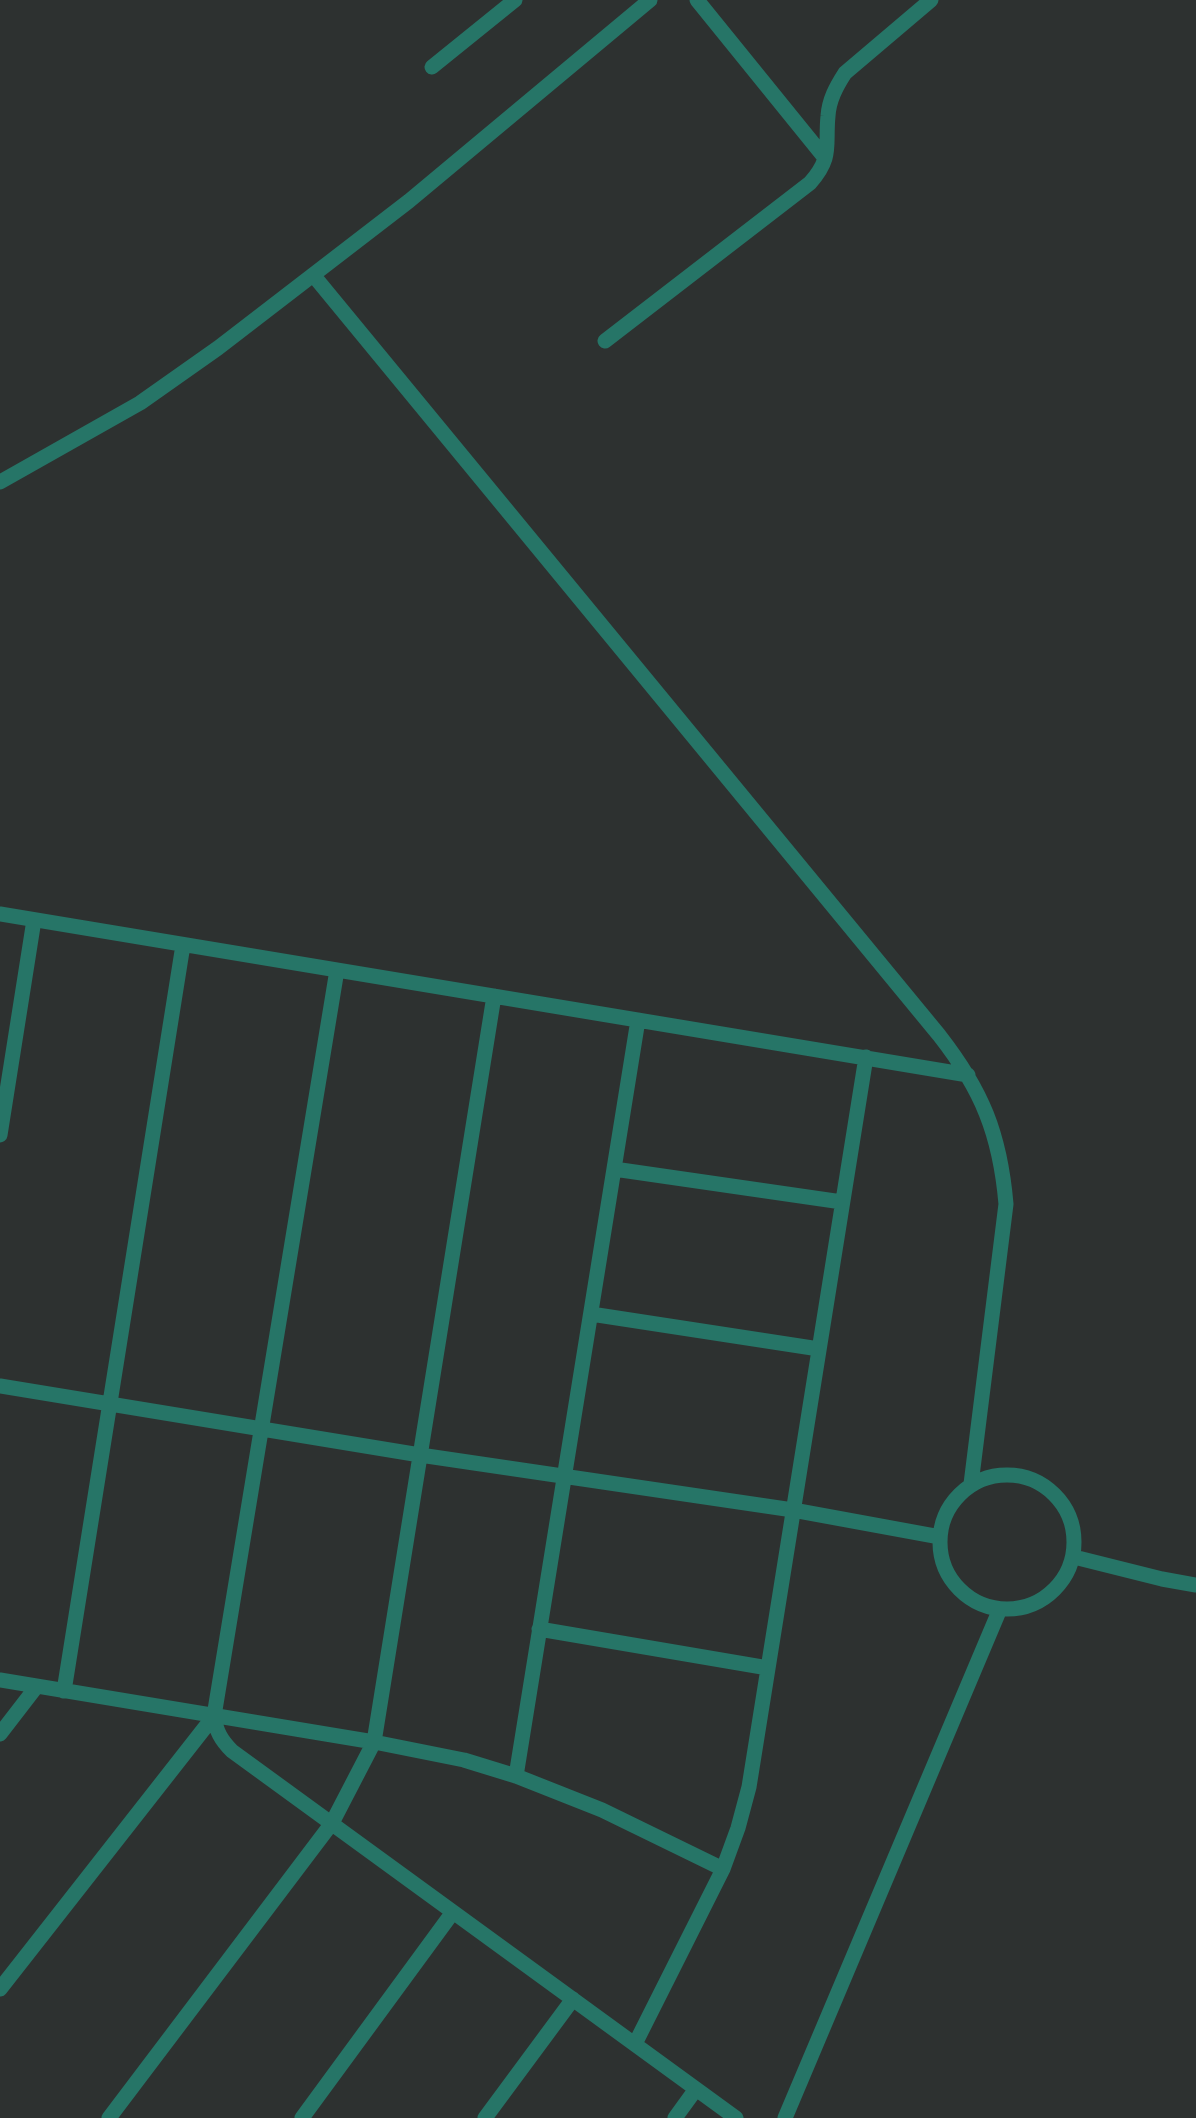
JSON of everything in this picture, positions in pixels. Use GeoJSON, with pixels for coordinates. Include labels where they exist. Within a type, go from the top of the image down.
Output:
{"type":"FeatureCollection","features":[{"type":"Feature","properties":{"kind":"street"},"geometry":{"type":"LineString","coordinates":[[432,67],[516,0]]}},
{"type":"Feature","properties":{"kind":"street"},"geometry":{"type":"LineString","coordinates":[[0,482],[140,403],[218,348],[409,201],[650,0]]}},
{"type":"Feature","properties":{"kind":"street"},"geometry":{"type":"LineString","coordinates":[[698,0],[825,158]]}},
{"type":"Feature","properties":{"kind":"street"},"geometry":{"type":"LineString","coordinates":[[605,341],[810,183],[818,174],[828,150],[828,118],[831,101],[845,73],[931,0]]}},
{"type":"Feature","properties":{"kind":"street"},"geometry":{"type":"LineString","coordinates":[[314,276],[939,1035],[968,1075],[988,1115],[997,1144],[1004,1174],[1006,1204],[971,1485]]}},
{"type":"Feature","properties":{"kind":"street"},"geometry":{"type":"LineString","coordinates":[[0,914],[968,1075]]}},
{"type":"Feature","properties":{"kind":"street"},"geometry":{"type":"LineString","coordinates":[[0,1135],[34,920]]}},
{"type":"Feature","properties":{"kind":"street"},"geometry":{"type":"LineString","coordinates":[[64,1691],[183,945]]}},
{"type":"Feature","properties":{"kind":"street"},"geometry":{"type":"LineString","coordinates":[[337,970],[214,1716],[216,1728],[222,1741],[232,1751],[736,2118]]}},
{"type":"Feature","properties":{"kind":"street"},"geometry":{"type":"LineString","coordinates":[[109,2118],[332,1823],[374,1742],[494,996]]}},
{"type":"Feature","properties":{"kind":"street"},"geometry":{"type":"LineString","coordinates":[[516,1776],[638,1020]]}},
{"type":"Feature","properties":{"kind":"street"},"geometry":{"type":"LineString","coordinates":[[635,2044],[723,1869],[738,1828],[749,1787],[866,1057]]}},
{"type":"Feature","properties":{"kind":"street"},"geometry":{"type":"LineString","coordinates":[[614,1169],[842,1202]]}},
{"type":"Feature","properties":{"kind":"street"},"geometry":{"type":"LineString","coordinates":[[591,1314],[819,1349]]}},
{"type":"Feature","properties":{"kind":"street"},"geometry":{"type":"LineString","coordinates":[[0,1386],[420,1455],[793,1510],[940,1537]]}},
{"type":"Feature","properties":{"kind":"street"},"geometry":{"type":"LineString","coordinates":[[1001,1474],[1017,1475],[1032,1479],[1047,1487],[1058,1497],[1073,1525],[1074,1557],[1059,1586],[1047,1597],[1033,1605],[1017,1609],[1000,1609],[973,1600],[951,1579],[944,1566],[940,1537],[943,1521],[949,1507],[959,1494],[971,1485],[1001,1474]]}},
{"type":"Feature","properties":{"kind":"street"},"geometry":{"type":"LineString","coordinates":[[1074,1557],[1196,1585]]}},
{"type":"Feature","properties":{"kind":"street"},"geometry":{"type":"LineString","coordinates":[[785,2118],[1000,1609]]}},
{"type":"Feature","properties":{"kind":"street"},"geometry":{"type":"LineString","coordinates":[[539,1629],[768,1668]]}},
{"type":"Feature","properties":{"kind":"street"},"geometry":{"type":"LineString","coordinates":[[0,1680],[374,1742],[464,1760],[516,1776],[602,1810],[723,1869]]}},
{"type":"Feature","properties":{"kind":"street"},"geometry":{"type":"LineString","coordinates":[[0,1734],[37,1686]]}},
{"type":"Feature","properties":{"kind":"street"},"geometry":{"type":"LineString","coordinates":[[0,1989],[214,1716]]}},
{"type":"Feature","properties":{"kind":"street"},"geometry":{"type":"LineString","coordinates":[[302,2118],[453,1912]]}},
{"type":"Feature","properties":{"kind":"street"},"geometry":{"type":"LineString","coordinates":[[485,2118],[573,1999]]}},
{"type":"Feature","properties":{"kind":"street"},"geometry":{"type":"LineString","coordinates":[[675,2118],[696,2089]]}}]}
